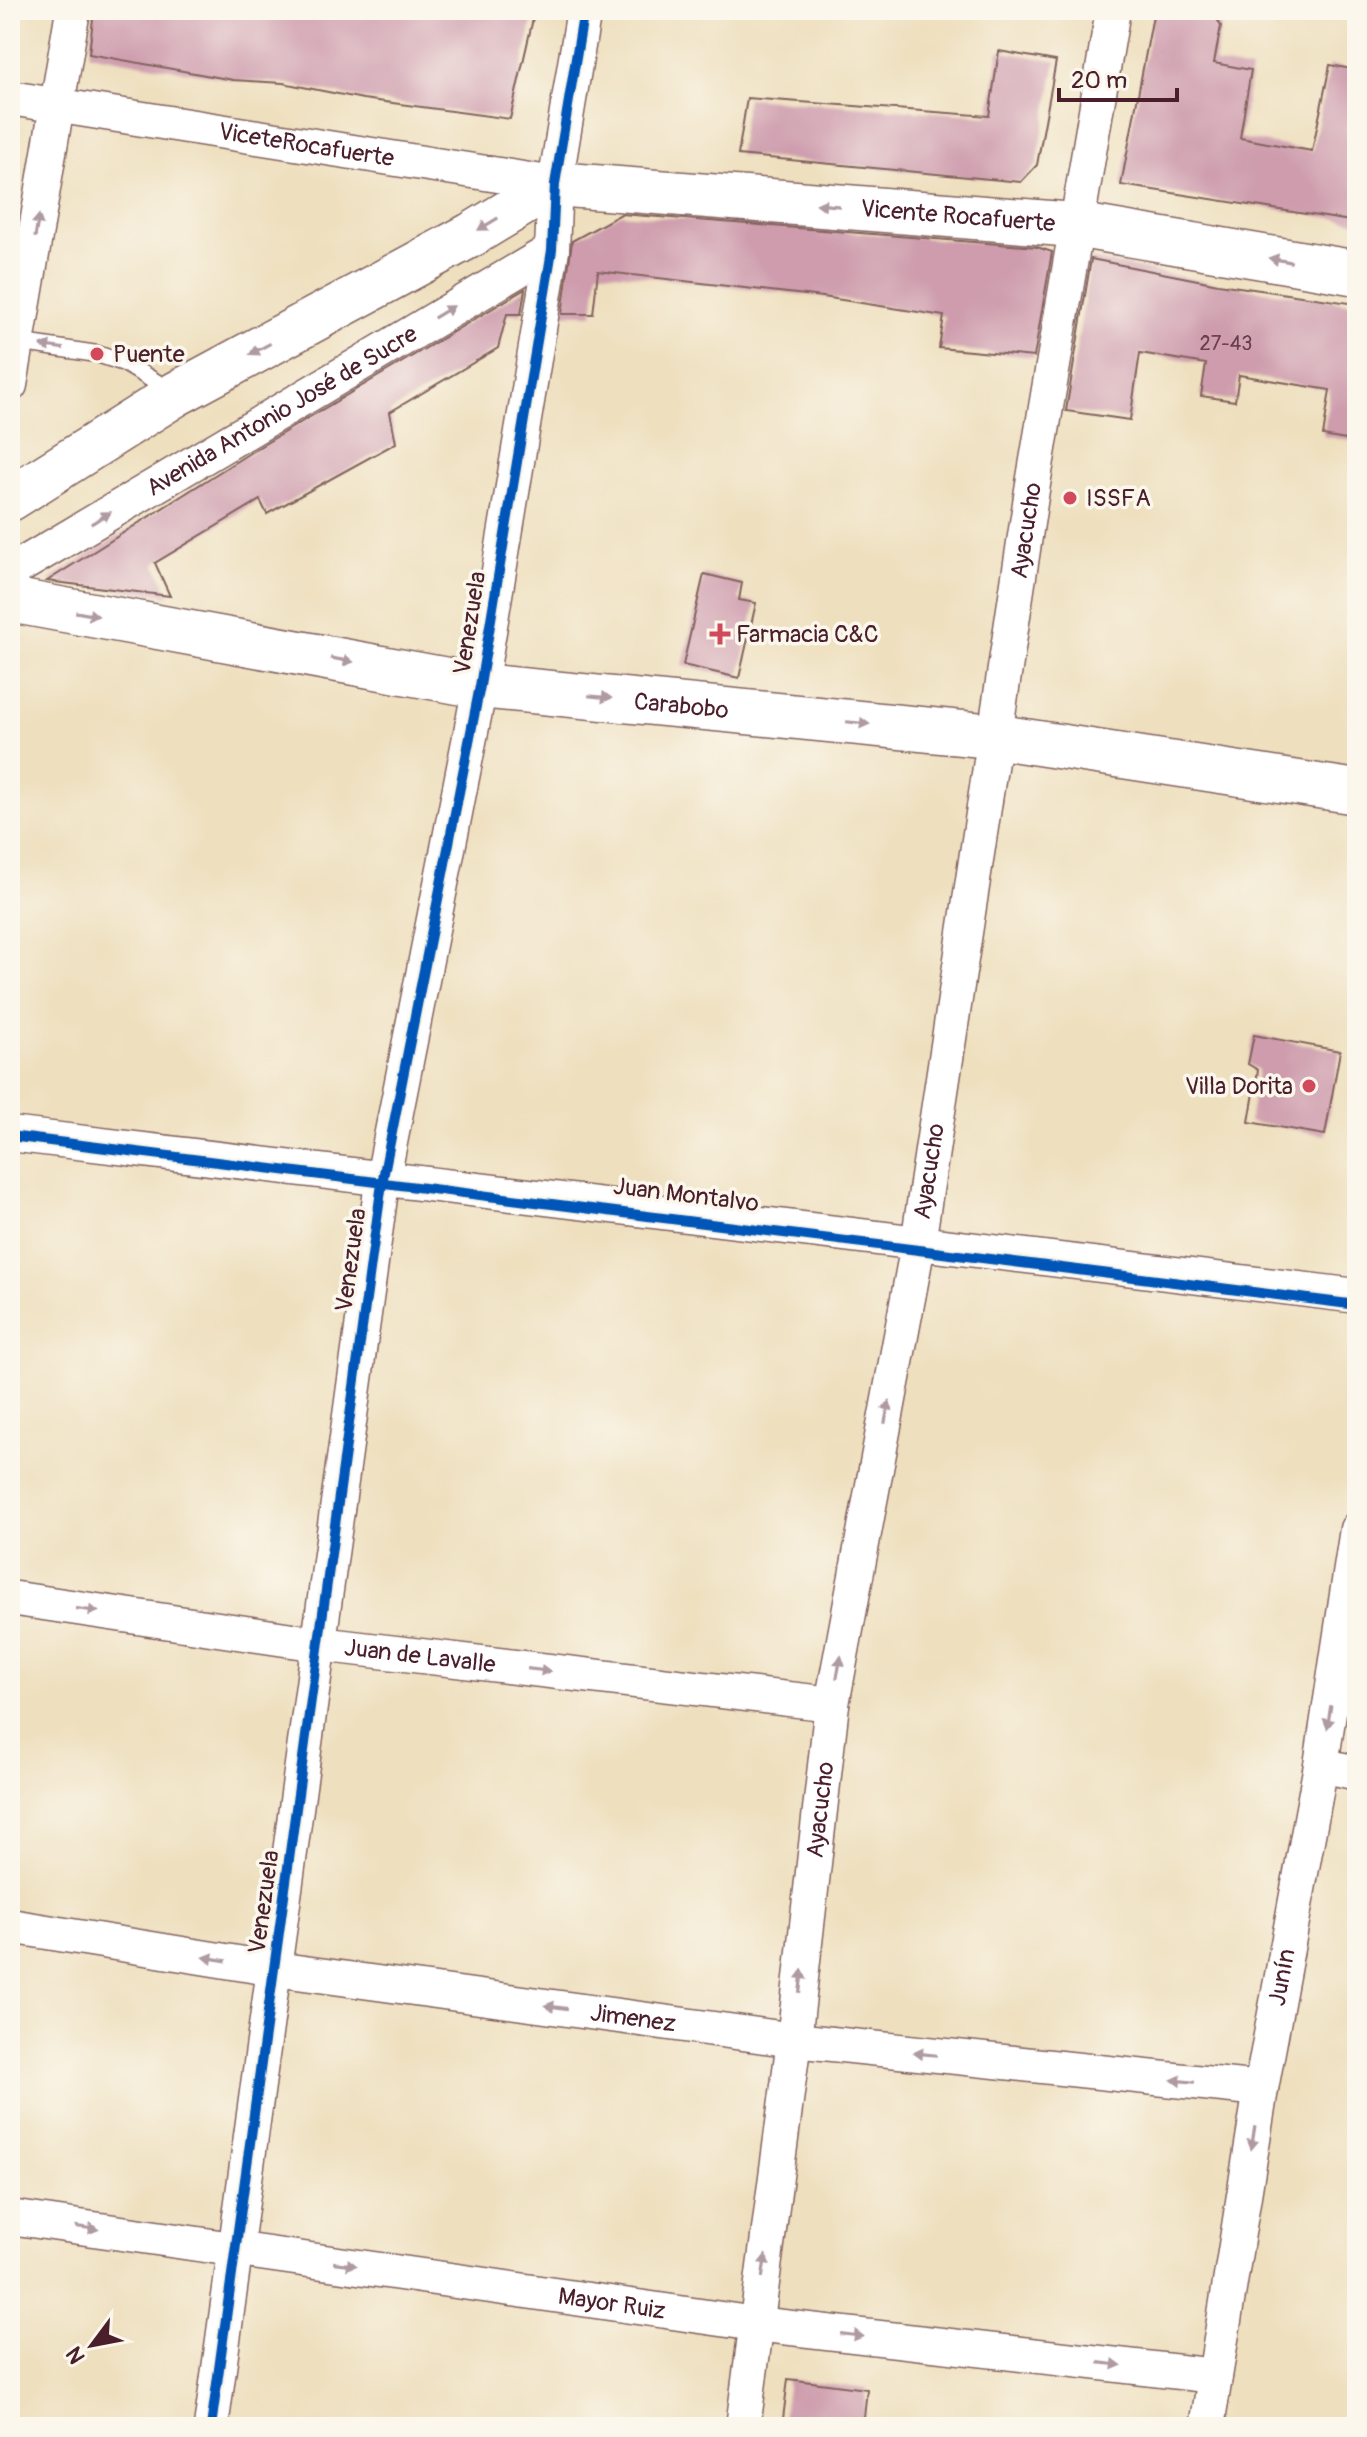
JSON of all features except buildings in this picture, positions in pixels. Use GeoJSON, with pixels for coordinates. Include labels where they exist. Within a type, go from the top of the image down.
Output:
{"type":"FeatureCollection","features":[{"type":"Feature","properties":{"kind":"main road","name":"Vicente Rocafuerte"},"geometry":{"type":"LineString","coordinates":[[555,184],[1075,225],[1357,273]]}},
{"type":"Feature","properties":{"kind":"main road"},"geometry":{"type":"LineString","coordinates":[[10,499],[176,394],[471,235],[555,184]]}},
{"type":"Feature","properties":{"kind":"main road","name":"Carabobo"},"geometry":{"type":"LineString","coordinates":[[10,600],[480,686],[993,736],[1357,792]]}},
{"type":"Feature","properties":{"kind":"street"},"geometry":{"type":"LineString","coordinates":[[10,385],[73,10]]}},
{"type":"Feature","properties":{"kind":"street","name":"Venezuela"},"geometry":{"type":"LineString","coordinates":[[211,2427],[383,1176],[480,686],[552,250],[555,184],[584,10]]}},
{"type":"Feature","properties":{"kind":"street","name":"Ayacucho"},"geometry":{"type":"LineString","coordinates":[[743,2427],[794,2040],[832,1704],[917,1246],[993,736],[1075,225],[1113,10]]}},
{"type":"Feature","properties":{"kind":"street"},"geometry":{"type":"LineString","coordinates":[[10,98],[58,104]]}},
{"type":"Feature","properties":{"kind":"street","name":"ViceteRocafuerte"},"geometry":{"type":"LineString","coordinates":[[58,104],[555,184]]}},
{"type":"Feature","properties":{"kind":"street","name":"Avenida Antonio José de Sucre"},"geometry":{"type":"LineString","coordinates":[[10,572],[552,250]]}},
{"type":"Feature","properties":{"kind":"street","name":"Juan Montalvo"},"geometry":{"type":"LineString","coordinates":[[10,1134],[383,1176],[917,1246],[1357,1296]]}},
{"type":"Feature","properties":{"kind":"street","name":"Junín"},"geometry":{"type":"LineString","coordinates":[[1207,2427],[1261,2089],[1321,1765],[1357,1529]]}},
{"type":"Feature","properties":{"kind":"street","name":"Juan de Lavalle"},"geometry":{"type":"LineString","coordinates":[[10,1598],[319,1644],[832,1704]]}},
{"type":"Feature","properties":{"kind":"street"},"geometry":{"type":"LineString","coordinates":[[1321,1765],[1357,1773]]}},
{"type":"Feature","properties":{"kind":"street","name":"Jimenez"},"geometry":{"type":"LineString","coordinates":[[10,1926],[275,1969],[794,2040],[1261,2089]]}},
{"type":"Feature","properties":{"kind":"street","name":"Mayor Ruiz"},"geometry":{"type":"LineString","coordinates":[[10,2217],[756,2324],[1215,2376]]}},
{"type":"Feature","properties":{"kind":"lane"},"geometry":{"type":"LineString","coordinates":[[17,342],[97,354],[124,363],[176,394]]}},
{"type":"Feature","properties":{"kind":"cycle path"},"geometry":{"type":"LineString","coordinates":[[211,2427],[382,1183],[480,686],[552,250],[555,184],[584,10]]}},
{"type":"Feature","properties":{"kind":"cycle path"},"geometry":{"type":"LineString","coordinates":[[10,1136],[1357,1305]]}},
{"type":"Feature","properties":{"kind":"place","name":"Puente"},"geometry":{"type":"Point","coordinates":[97,354]}},
{"type":"Feature","properties":{"kind":"place","name":"ISSFA"},"geometry":{"type":"Point","coordinates":[1070,498]}},
{"type":"Feature","properties":{"kind":"place","name":"Farmacia C&C"},"geometry":{"type":"Point","coordinates":[720,634]}},
{"type":"Feature","properties":{"kind":"place","name":"Villa Dorita"},"geometry":{"type":"Point","coordinates":[1309,1086]}}]}
